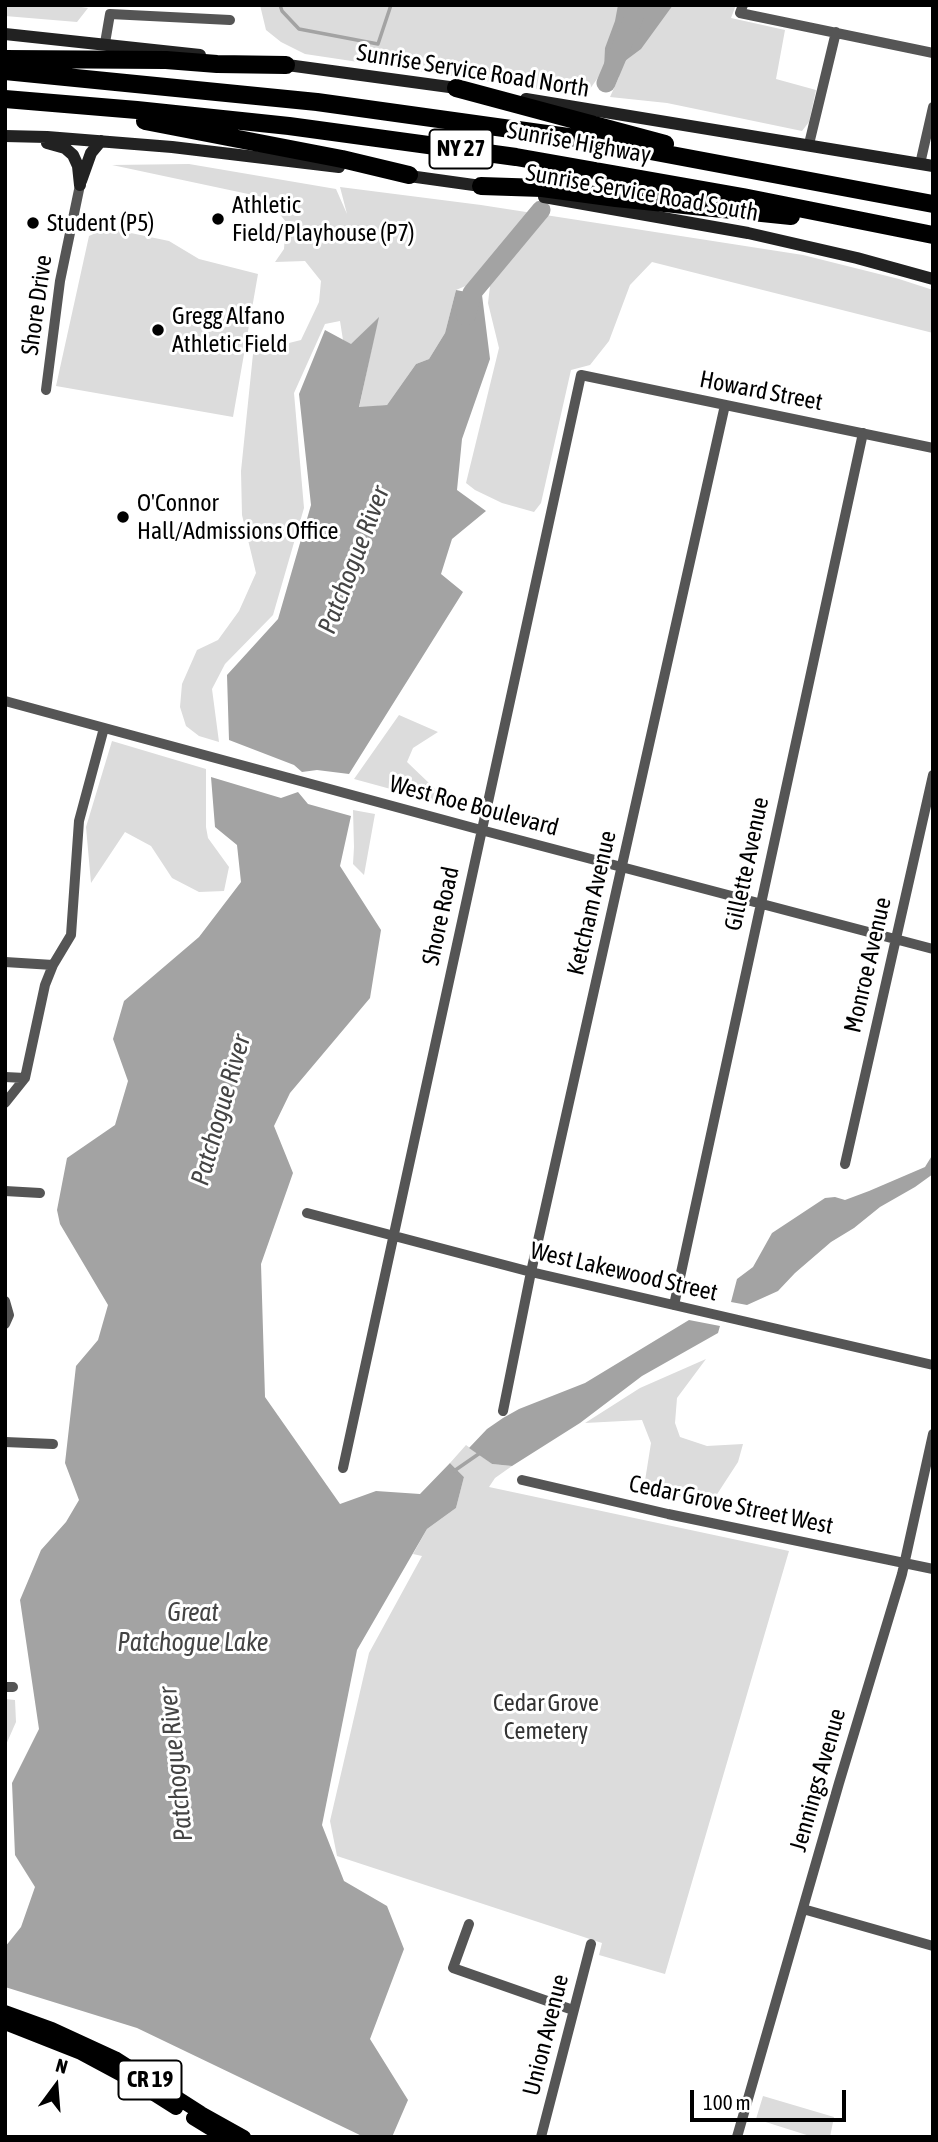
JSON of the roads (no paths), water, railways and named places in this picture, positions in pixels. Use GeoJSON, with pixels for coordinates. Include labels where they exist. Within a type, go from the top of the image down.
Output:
{"type":"FeatureCollection","features":[{"type":"Feature","properties":{"kind":"highway"},"geometry":{"type":"LineString","coordinates":[[5,59],[166,60],[286,65]]}},
{"type":"Feature","properties":{"kind":"highway","name":"Sunrise Highway"},"geometry":{"type":"LineString","coordinates":[[5,71],[317,102],[597,141],[933,205]]}},
{"type":"Feature","properties":{"kind":"highway"},"geometry":{"type":"LineString","coordinates":[[456,88],[665,143],[776,176]]}},
{"type":"Feature","properties":{"kind":"highway","name":"Sunrise Highway"},"geometry":{"type":"LineString","coordinates":[[5,99],[289,126],[492,153],[669,183],[933,235]]}},
{"type":"Feature","properties":{"kind":"highway"},"geometry":{"type":"LineString","coordinates":[[61,103],[342,159],[408,175]]}},
{"type":"Feature","properties":{"kind":"highway"},"geometry":{"type":"LineString","coordinates":[[481,186],[542,188],[765,214],[857,220]]}},
{"type":"Feature","properties":{"kind":"main road","name":"Sunrise Service Road North"},"geometry":{"type":"LineString","coordinates":[[5,34],[105,43],[456,88],[927,165]]}},
{"type":"Feature","properties":{"kind":"main road","name":"Sunrise Service Road South"},"geometry":{"type":"LineString","coordinates":[[9,135],[100,141],[303,162],[481,186],[748,233],[933,279]]}},
{"type":"Feature","properties":{"kind":"main road"},"geometry":{"type":"LineString","coordinates":[[9,135],[58,145],[69,151],[78,166],[80,185]]}},
{"type":"Feature","properties":{"kind":"main road"},"geometry":{"type":"LineString","coordinates":[[80,185],[91,153],[100,141]]}},
{"type":"Feature","properties":{"kind":"main road","name":"CR 19"},"geometry":{"type":"LineString","coordinates":[[5,2012],[52,2029],[115,2058],[244,2137]]}},
{"type":"Feature","properties":{"kind":"main road","name":"CR 19"},"geometry":{"type":"LineString","coordinates":[[5,2024],[46,2038],[96,2061],[224,2137]]}},
{"type":"Feature","properties":{"kind":"street"},"geometry":{"type":"LineString","coordinates":[[742,9],[933,53]]}},
{"type":"Feature","properties":{"kind":"street"},"geometry":{"type":"LineString","coordinates":[[105,43],[110,14],[230,20]]}},
{"type":"Feature","properties":{"kind":"street"},"geometry":{"type":"LineString","coordinates":[[809,145],[836,32]]}},
{"type":"Feature","properties":{"kind":"street"},"geometry":{"type":"LineString","coordinates":[[927,165],[933,107]]}},
{"type":"Feature","properties":{"kind":"street","name":"Shore Drive"},"geometry":{"type":"LineString","coordinates":[[46,390],[60,281],[80,185]]}},
{"type":"Feature","properties":{"kind":"street","name":"Howard Street"},"geometry":{"type":"LineString","coordinates":[[581,375],[933,448]]}},
{"type":"Feature","properties":{"kind":"street","name":"Shore Road"},"geometry":{"type":"LineString","coordinates":[[343,1468],[581,375]]}},
{"type":"Feature","properties":{"kind":"street","name":"Ketcham Avenue"},"geometry":{"type":"LineString","coordinates":[[503,1410],[531,1272],[725,405]]}},
{"type":"Feature","properties":{"kind":"street","name":"Gillette Avenue"},"geometry":{"type":"LineString","coordinates":[[674,1305],[863,432]]}},
{"type":"Feature","properties":{"kind":"street","name":"West Roe Boulevard"},"geometry":{"type":"LineString","coordinates":[[5,701],[933,949]]}},
{"type":"Feature","properties":{"kind":"street"},"geometry":{"type":"LineString","coordinates":[[5,1103],[25,1078],[45,985],[53,965],[71,935],[79,821],[104,728]]}},
{"type":"Feature","properties":{"kind":"street","name":"Monroe Avenue"},"geometry":{"type":"LineString","coordinates":[[845,1164],[933,775]]}},
{"type":"Feature","properties":{"kind":"street"},"geometry":{"type":"LineString","coordinates":[[5,962],[53,965]]}},
{"type":"Feature","properties":{"kind":"street"},"geometry":{"type":"LineString","coordinates":[[5,1077],[25,1078]]}},
{"type":"Feature","properties":{"kind":"street"},"geometry":{"type":"LineString","coordinates":[[5,1191],[40,1193]]}},
{"type":"Feature","properties":{"kind":"street","name":"West Lakewood Street"},"geometry":{"type":"LineString","coordinates":[[307,1213],[531,1272],[933,1365]]}},
{"type":"Feature","properties":{"kind":"street"},"geometry":{"type":"LineString","coordinates":[[5,1301],[6,1318]]}},
{"type":"Feature","properties":{"kind":"street","name":"Jennings Avenue"},"geometry":{"type":"LineString","coordinates":[[737,2137],[904,1563],[933,1434]]}},
{"type":"Feature","properties":{"kind":"street"},"geometry":{"type":"LineString","coordinates":[[5,1442],[53,1444]]}},
{"type":"Feature","properties":{"kind":"street","name":"Cedar Grove Street West"},"geometry":{"type":"LineString","coordinates":[[522,1480],[668,1514],[933,1569]]}},
{"type":"Feature","properties":{"kind":"street"},"geometry":{"type":"LineString","coordinates":[[803,1909],[933,1946]]}},
{"type":"Feature","properties":{"kind":"street"},"geometry":{"type":"LineString","coordinates":[[469,1924],[453,1968],[573,2010]]}},
{"type":"Feature","properties":{"kind":"street","name":"Union Avenue"},"geometry":{"type":"LineString","coordinates":[[541,2137],[591,1944]]}},
{"type":"Feature","properties":{"kind":"water"},"geometry":{"type":"Polygon","coordinates":[[[618,5],[673,5],[641,49],[610,72],[604,69],[605,48],[618,5]]]}},
{"type":"Feature","properties":{"kind":"water"},"geometry":{"type":"Polygon","coordinates":[[[456,290],[482,295],[490,359],[462,439],[457,490],[486,511],[452,539],[441,574],[463,592],[349,774],[317,770],[302,772],[294,765],[229,740],[227,675],[278,619],[311,505],[299,394],[325,330],[351,344],[379,317],[359,407],[387,405],[416,364],[429,359],[445,333],[456,290]]]}},
{"type":"Feature","properties":{"kind":"water","name":"Great Patchogue Lake"},"geometry":{"type":"Polygon","coordinates":[[[211,777],[281,798],[298,792],[308,804],[351,816],[340,866],[381,930],[370,998],[290,1093],[274,1126],[293,1173],[261,1264],[265,1397],[340,1504],[376,1491],[420,1494],[450,1463],[464,1477],[456,1508],[427,1529],[357,1650],[322,1825],[344,1881],[387,1906],[404,1949],[370,2039],[408,2100],[392,2137],[364,2137],[137,2028],[5,1987],[5,1947],[21,1927],[35,1887],[15,1855],[12,1783],[39,1729],[20,1600],[41,1550],[66,1522],[79,1500],[65,1463],[76,1366],[98,1340],[108,1305],[60,1224],[57,1210],[67,1158],[115,1125],[128,1081],[113,1039],[124,1001],[199,937],[241,882],[237,845],[215,827],[211,777]]]}},
{"type":"Feature","properties":{"kind":"water"},"geometry":{"type":"Polygon","coordinates":[[[933,1154],[933,1174],[831,1242],[778,1291],[747,1305],[731,1302],[737,1279],[753,1267],[772,1233],[825,1198],[845,1200],[925,1167],[933,1154]]]}},
{"type":"Feature","properties":{"kind":"water"},"geometry":{"type":"Polygon","coordinates":[[[689,1320],[720,1326],[718,1333],[642,1376],[580,1423],[512,1466],[492,1464],[469,1448],[487,1429],[503,1418],[585,1383],[689,1320]]]}},
{"type":"Feature","properties":{"kind":"waterway"},"geometry":{"type":"LineString","coordinates":[[280,5],[282,11],[299,29],[378,44],[391,5]]}},
{"type":"Feature","properties":{"kind":"waterway","name":"Patchogue River"},"geometry":{"type":"LineString","coordinates":[[606,83],[639,5]]}},
{"type":"Feature","properties":{"kind":"waterway","name":"Patchogue River"},"geometry":{"type":"LineString","coordinates":[[466,316],[472,293],[541,210]]}},
{"type":"Feature","properties":{"kind":"waterway"},"geometry":{"type":"LineString","coordinates":[[454,1471],[480,1453]]}},
{"type":"Feature","properties":{"kind":"place","name":"Athletic Field/Playhouse (P7)"},"geometry":{"type":"Point","coordinates":[218,219]}},
{"type":"Feature","properties":{"kind":"place","name":"Student (P5)"},"geometry":{"type":"Point","coordinates":[33,223]}},
{"type":"Feature","properties":{"kind":"place","name":"Gregg Alfano Athletic Field"},"geometry":{"type":"Point","coordinates":[158,330]}},
{"type":"Feature","properties":{"kind":"place","name":"O'Connor Hall/Admissions Office"},"geometry":{"type":"Point","coordinates":[123,517]}},
{"type":"Feature","properties":{"kind":"park label","name":"Cedar Grove Cemetery"},"geometry":{"type":"Point","coordinates":[546,1717]}}]}
